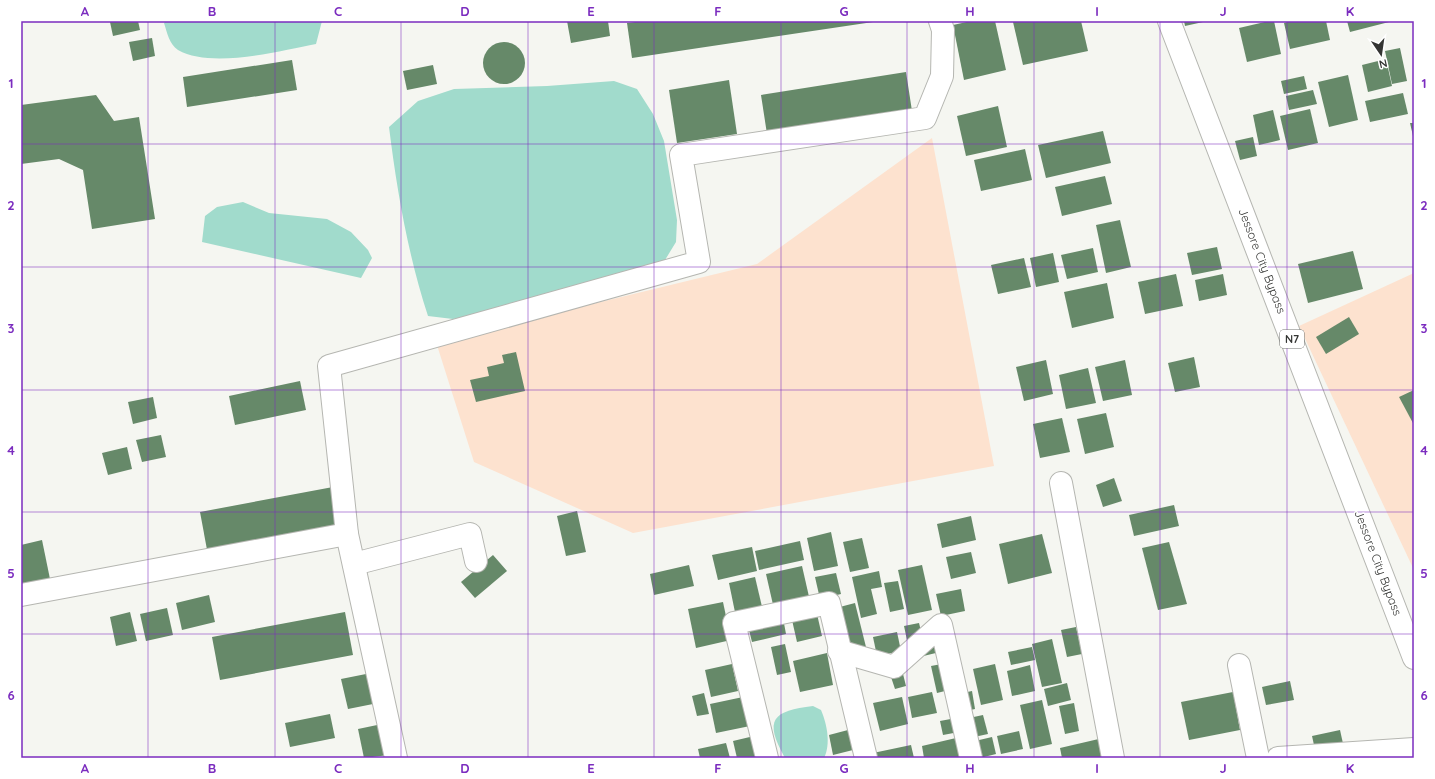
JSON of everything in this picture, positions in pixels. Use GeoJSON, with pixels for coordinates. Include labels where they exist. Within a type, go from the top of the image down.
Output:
{"type":"FeatureCollection","features":[{"type":"Feature","properties":{"kind":"main road"},"geometry":{"type":"LineString","coordinates":[[396,758],[347,534],[329,366],[699,262],[681,155],[925,118],[942,76],[943,30],[940,21]]}},
{"type":"Feature","properties":{"kind":"main road","name":"Jessore City Bypass"},"geometry":{"type":"LineString","coordinates":[[1169,21],[1414,658]]}},
{"type":"Feature","properties":{"kind":"main road"},"geometry":{"type":"LineString","coordinates":[[1061,484],[1113,758]]}},
{"type":"Feature","properties":{"kind":"main road"},"geometry":{"type":"LineString","coordinates":[[21,595],[347,534]]}},
{"type":"Feature","properties":{"kind":"main road"},"geometry":{"type":"LineString","coordinates":[[354,564],[470,534],[476,561]]}},
{"type":"Feature","properties":{"kind":"main road"},"geometry":{"type":"LineString","coordinates":[[767,758],[734,623],[829,603],[839,651],[866,758]]}},
{"type":"Feature","properties":{"kind":"main road"},"geometry":{"type":"LineString","coordinates":[[839,651],[894,667],[941,625],[971,758]]}},
{"type":"Feature","properties":{"kind":"main road"},"geometry":{"type":"LineString","coordinates":[[1239,665],[1258,758]]}},
{"type":"Feature","properties":{"kind":"main road"},"geometry":{"type":"LineString","coordinates":[[1278,758],[1414,749]]}},
{"type":"Feature","properties":{"kind":"shaded area"},"geometry":{"type":"Polygon","coordinates":[[[166,21],[322,21],[316,44],[246,57],[209,58],[192,55],[178,50],[172,45],[164,23],[166,21]]]}},
{"type":"Feature","properties":{"kind":"shaded area"},"geometry":{"type":"Polygon","coordinates":[[[614,81],[637,89],[653,114],[664,141],[677,220],[676,242],[665,260],[493,312],[453,319],[428,316],[404,223],[389,127],[418,101],[454,89],[547,86],[614,81]]]}},
{"type":"Feature","properties":{"kind":"shaded area"},"geometry":{"type":"Polygon","coordinates":[[[932,138],[994,466],[633,533],[474,462],[436,342],[757,264],[932,138]]]}},
{"type":"Feature","properties":{"kind":"shaded area"},"geometry":{"type":"Polygon","coordinates":[[[243,202],[269,213],[327,219],[351,232],[368,250],[372,258],[361,278],[202,242],[205,216],[217,207],[243,202]]]}},
{"type":"Feature","properties":{"kind":"shaded area"},"geometry":{"type":"Polygon","coordinates":[[[1414,273],[1414,570],[1299,326],[1414,273]]]}},
{"type":"Feature","properties":{"kind":"shaded area"},"geometry":{"type":"Polygon","coordinates":[[[813,706],[821,710],[825,721],[828,740],[824,758],[785,758],[774,734],[776,719],[781,714],[789,711],[813,706]]]}},
{"type":"Feature","properties":{"kind":"building"},"geometry":{"type":"Polygon","coordinates":[[[138,21],[140,30],[113,36],[110,22],[138,21]]]}},
{"type":"Feature","properties":{"kind":"building"},"geometry":{"type":"Polygon","coordinates":[[[567,21],[608,21],[610,36],[571,43],[567,21]]]}},
{"type":"Feature","properties":{"kind":"building"},"geometry":{"type":"Polygon","coordinates":[[[643,21],[873,22],[632,58],[627,23],[643,21]]]}},
{"type":"Feature","properties":{"kind":"building"},"geometry":{"type":"Polygon","coordinates":[[[971,21],[995,21],[1006,70],[964,80],[953,25],[971,21]]]}},
{"type":"Feature","properties":{"kind":"building"},"geometry":{"type":"Polygon","coordinates":[[[1081,21],[1088,51],[1023,65],[1013,22],[1081,21]]]}},
{"type":"Feature","properties":{"kind":"building"},"geometry":{"type":"Polygon","coordinates":[[[1184,21],[1203,21],[1203,22],[1185,26],[1184,21]]]}},
{"type":"Feature","properties":{"kind":"building"},"geometry":{"type":"Polygon","coordinates":[[[1274,21],[1281,54],[1247,62],[1239,28],[1274,21]]]}},
{"type":"Feature","properties":{"kind":"building"},"geometry":{"type":"Polygon","coordinates":[[[1291,21],[1326,21],[1330,40],[1290,49],[1284,23],[1291,21]]]}},
{"type":"Feature","properties":{"kind":"building"},"geometry":{"type":"Polygon","coordinates":[[[1347,21],[1389,21],[1389,22],[1350,32],[1347,21]]]}},
{"type":"Feature","properties":{"kind":"building"},"geometry":{"type":"Polygon","coordinates":[[[152,38],[155,56],[133,61],[129,42],[152,38]]]}},
{"type":"Feature","properties":{"kind":"building"},"geometry":{"type":"Polygon","coordinates":[[[500,42],[508,42],[519,48],[525,59],[525,67],[519,78],[508,84],[500,84],[489,78],[483,67],[483,59],[489,48],[500,42]]]}},
{"type":"Feature","properties":{"kind":"building"},"geometry":{"type":"Polygon","coordinates":[[[1400,48],[1407,81],[1392,84],[1385,51],[1400,48]]]}},
{"type":"Feature","properties":{"kind":"building"},"geometry":{"type":"Polygon","coordinates":[[[1386,59],[1392,86],[1368,92],[1362,65],[1386,59]]]}},
{"type":"Feature","properties":{"kind":"building"},"geometry":{"type":"Polygon","coordinates":[[[292,60],[297,90],[187,107],[183,77],[292,60]]]}},
{"type":"Feature","properties":{"kind":"building"},"geometry":{"type":"Polygon","coordinates":[[[433,65],[437,84],[407,90],[403,71],[433,65]]]}},
{"type":"Feature","properties":{"kind":"building"},"geometry":{"type":"Polygon","coordinates":[[[906,72],[912,111],[767,134],[761,95],[906,72]]]}},
{"type":"Feature","properties":{"kind":"building"},"geometry":{"type":"Polygon","coordinates":[[[1348,75],[1358,120],[1329,127],[1318,82],[1348,75]]]}},
{"type":"Feature","properties":{"kind":"building"},"geometry":{"type":"Polygon","coordinates":[[[1304,76],[1307,89],[1284,94],[1281,81],[1304,76]]]}},
{"type":"Feature","properties":{"kind":"building"},"geometry":{"type":"Polygon","coordinates":[[[729,80],[737,134],[677,143],[669,90],[729,80]]]}},
{"type":"Feature","properties":{"kind":"building"},"geometry":{"type":"Polygon","coordinates":[[[1313,90],[1317,104],[1289,110],[1286,96],[1313,90]]]}},
{"type":"Feature","properties":{"kind":"building"},"geometry":{"type":"Polygon","coordinates":[[[1403,93],[1408,114],[1370,122],[1365,101],[1403,93]]]}},
{"type":"Feature","properties":{"kind":"building"},"geometry":{"type":"Polygon","coordinates":[[[96,95],[114,121],[139,117],[155,219],[92,229],[83,170],[59,159],[21,164],[21,105],[96,95]]]}},
{"type":"Feature","properties":{"kind":"building"},"geometry":{"type":"Polygon","coordinates":[[[998,106],[1007,147],[966,156],[957,116],[998,106]]]}},
{"type":"Feature","properties":{"kind":"building"},"geometry":{"type":"Polygon","coordinates":[[[1310,109],[1318,143],[1288,150],[1280,116],[1310,109]]]}},
{"type":"Feature","properties":{"kind":"building"},"geometry":{"type":"Polygon","coordinates":[[[1273,110],[1280,140],[1259,145],[1253,115],[1273,110]]]}},
{"type":"Feature","properties":{"kind":"building"},"geometry":{"type":"Polygon","coordinates":[[[1410,123],[1414,123],[1414,136],[1413,136],[1410,123]]]}},
{"type":"Feature","properties":{"kind":"building"},"geometry":{"type":"Polygon","coordinates":[[[1103,131],[1111,163],[1046,178],[1038,145],[1103,131]]]}},
{"type":"Feature","properties":{"kind":"building"},"geometry":{"type":"Polygon","coordinates":[[[1253,137],[1257,156],[1240,160],[1235,141],[1253,137]]]}},
{"type":"Feature","properties":{"kind":"building"},"geometry":{"type":"Polygon","coordinates":[[[1025,149],[1032,180],[981,191],[974,160],[1025,149]]]}},
{"type":"Feature","properties":{"kind":"building"},"geometry":{"type":"Polygon","coordinates":[[[1105,176],[1112,204],[1062,216],[1055,187],[1105,176]]]}},
{"type":"Feature","properties":{"kind":"building"},"geometry":{"type":"Polygon","coordinates":[[[1120,220],[1131,267],[1106,273],[1096,225],[1120,220]]]}},
{"type":"Feature","properties":{"kind":"building"},"geometry":{"type":"Polygon","coordinates":[[[1217,247],[1222,269],[1192,275],[1187,253],[1217,247]]]}},
{"type":"Feature","properties":{"kind":"building"},"geometry":{"type":"Polygon","coordinates":[[[1093,248],[1098,272],[1067,279],[1061,255],[1093,248]]]}},
{"type":"Feature","properties":{"kind":"building"},"geometry":{"type":"Polygon","coordinates":[[[1353,251],[1363,289],[1308,303],[1298,264],[1353,251]]]}},
{"type":"Feature","properties":{"kind":"building"},"geometry":{"type":"Polygon","coordinates":[[[1053,253],[1059,282],[1036,287],[1030,258],[1053,253]]]}},
{"type":"Feature","properties":{"kind":"building"},"geometry":{"type":"Polygon","coordinates":[[[1024,258],[1031,287],[998,294],[991,265],[1024,258]]]}},
{"type":"Feature","properties":{"kind":"building"},"geometry":{"type":"Polygon","coordinates":[[[1176,274],[1183,306],[1145,314],[1138,282],[1176,274]]]}},
{"type":"Feature","properties":{"kind":"building"},"geometry":{"type":"Polygon","coordinates":[[[1223,274],[1227,295],[1199,301],[1195,280],[1223,274]]]}},
{"type":"Feature","properties":{"kind":"building"},"geometry":{"type":"Polygon","coordinates":[[[1107,283],[1114,318],[1072,328],[1064,292],[1107,283]]]}},
{"type":"Feature","properties":{"kind":"building"},"geometry":{"type":"Polygon","coordinates":[[[1349,317],[1359,334],[1326,354],[1316,337],[1349,317]]]}},
{"type":"Feature","properties":{"kind":"building"},"geometry":{"type":"Polygon","coordinates":[[[516,352],[525,391],[476,402],[470,380],[489,376],[487,367],[504,363],[502,355],[516,352]]]}},
{"type":"Feature","properties":{"kind":"building"},"geometry":{"type":"Polygon","coordinates":[[[1194,357],[1200,387],[1175,392],[1168,363],[1194,357]]]}},
{"type":"Feature","properties":{"kind":"building"},"geometry":{"type":"Polygon","coordinates":[[[1046,360],[1053,394],[1024,401],[1016,367],[1046,360]]]}},
{"type":"Feature","properties":{"kind":"building"},"geometry":{"type":"Polygon","coordinates":[[[1125,360],[1132,395],[1103,401],[1095,367],[1125,360]]]}},
{"type":"Feature","properties":{"kind":"building"},"geometry":{"type":"Polygon","coordinates":[[[1088,368],[1096,403],[1066,409],[1059,375],[1088,368]]]}},
{"type":"Feature","properties":{"kind":"building"},"geometry":{"type":"Polygon","coordinates":[[[300,381],[306,410],[235,425],[229,396],[300,381]]]}},
{"type":"Feature","properties":{"kind":"building"},"geometry":{"type":"Polygon","coordinates":[[[1414,390],[1414,425],[1399,397],[1414,390]]]}},
{"type":"Feature","properties":{"kind":"building"},"geometry":{"type":"Polygon","coordinates":[[[153,397],[157,418],[133,424],[128,402],[153,397]]]}},
{"type":"Feature","properties":{"kind":"building"},"geometry":{"type":"Polygon","coordinates":[[[1106,413],[1114,447],[1085,454],[1077,419],[1106,413]]]}},
{"type":"Feature","properties":{"kind":"building"},"geometry":{"type":"Polygon","coordinates":[[[1062,418],[1070,452],[1040,458],[1033,424],[1062,418]]]}},
{"type":"Feature","properties":{"kind":"building"},"geometry":{"type":"Polygon","coordinates":[[[161,435],[166,457],[142,462],[136,440],[161,435]]]}},
{"type":"Feature","properties":{"kind":"building"},"geometry":{"type":"Polygon","coordinates":[[[127,447],[132,469],[108,475],[102,453],[127,447]]]}},
{"type":"Feature","properties":{"kind":"building"},"geometry":{"type":"Polygon","coordinates":[[[1114,478],[1122,501],[1103,507],[1096,485],[1114,478]]]}},
{"type":"Feature","properties":{"kind":"building"},"geometry":{"type":"Polygon","coordinates":[[[333,487],[341,530],[208,555],[200,512],[333,487]]]}},
{"type":"Feature","properties":{"kind":"building"},"geometry":{"type":"Polygon","coordinates":[[[1174,505],[1179,526],[1134,536],[1129,515],[1174,505]]]}},
{"type":"Feature","properties":{"kind":"building"},"geometry":{"type":"Polygon","coordinates":[[[577,511],[586,552],[566,556],[557,516],[577,511]]]}},
{"type":"Feature","properties":{"kind":"building"},"geometry":{"type":"Polygon","coordinates":[[[971,516],[976,540],[942,548],[937,524],[971,516]]]}},
{"type":"Feature","properties":{"kind":"building"},"geometry":{"type":"Polygon","coordinates":[[[831,532],[838,566],[814,571],[807,538],[831,532]]]}},
{"type":"Feature","properties":{"kind":"building"},"geometry":{"type":"Polygon","coordinates":[[[1042,534],[1052,573],[1008,584],[999,544],[1042,534]]]}},
{"type":"Feature","properties":{"kind":"building"},"geometry":{"type":"Polygon","coordinates":[[[862,538],[869,568],[850,572],[843,542],[862,538]]]}},
{"type":"Feature","properties":{"kind":"building"},"geometry":{"type":"Polygon","coordinates":[[[42,540],[50,579],[21,585],[21,545],[42,540]]]}},
{"type":"Feature","properties":{"kind":"building"},"geometry":{"type":"Polygon","coordinates":[[[800,541],[804,560],[759,570],[755,551],[800,541]]]}},
{"type":"Feature","properties":{"kind":"building"},"geometry":{"type":"Polygon","coordinates":[[[1169,542],[1187,604],[1158,610],[1142,548],[1169,542]]]}},
{"type":"Feature","properties":{"kind":"building"},"geometry":{"type":"Polygon","coordinates":[[[752,547],[757,571],[718,580],[712,555],[752,547]]]}},
{"type":"Feature","properties":{"kind":"building"},"geometry":{"type":"Polygon","coordinates":[[[971,552],[976,573],[951,579],[946,557],[971,552]]]}},
{"type":"Feature","properties":{"kind":"building"},"geometry":{"type":"Polygon","coordinates":[[[493,555],[507,571],[475,598],[461,582],[493,555]]]}},
{"type":"Feature","properties":{"kind":"building"},"geometry":{"type":"Polygon","coordinates":[[[689,565],[694,586],[654,595],[650,574],[689,565]]]}},
{"type":"Feature","properties":{"kind":"building"},"geometry":{"type":"Polygon","coordinates":[[[922,565],[932,610],[908,615],[898,570],[922,565]]]}},
{"type":"Feature","properties":{"kind":"building"},"geometry":{"type":"Polygon","coordinates":[[[802,566],[810,601],[774,609],[766,574],[802,566]]]}},
{"type":"Feature","properties":{"kind":"building"},"geometry":{"type":"Polygon","coordinates":[[[879,571],[882,587],[871,589],[877,614],[861,618],[852,577],[879,571]]]}},
{"type":"Feature","properties":{"kind":"building"},"geometry":{"type":"Polygon","coordinates":[[[836,573],[841,594],[820,599],[815,577],[836,573]]]}},
{"type":"Feature","properties":{"kind":"building"},"geometry":{"type":"Polygon","coordinates":[[[755,577],[763,611],[736,617],[729,583],[755,577]]]}},
{"type":"Feature","properties":{"kind":"building"},"geometry":{"type":"Polygon","coordinates":[[[898,581],[904,609],[890,612],[884,583],[898,581]]]}},
{"type":"Feature","properties":{"kind":"building"},"geometry":{"type":"Polygon","coordinates":[[[961,589],[965,611],[941,616],[936,594],[961,589]]]}},
{"type":"Feature","properties":{"kind":"building"},"geometry":{"type":"Polygon","coordinates":[[[209,595],[215,622],[182,630],[176,603],[209,595]]]}},
{"type":"Feature","properties":{"kind":"building"},"geometry":{"type":"Polygon","coordinates":[[[723,602],[731,640],[696,648],[688,609],[723,602]]]}},
{"type":"Feature","properties":{"kind":"building"},"geometry":{"type":"Polygon","coordinates":[[[855,603],[866,647],[847,651],[836,608],[855,603]]]}},
{"type":"Feature","properties":{"kind":"building"},"geometry":{"type":"Polygon","coordinates":[[[167,608],[173,635],[146,641],[140,614],[167,608]]]}},
{"type":"Feature","properties":{"kind":"building"},"geometry":{"type":"Polygon","coordinates":[[[130,612],[137,641],[116,646],[110,617],[130,612]]]}},
{"type":"Feature","properties":{"kind":"building"},"geometry":{"type":"Polygon","coordinates":[[[345,612],[353,655],[220,680],[212,637],[345,612]]]}},
{"type":"Feature","properties":{"kind":"building"},"geometry":{"type":"Polygon","coordinates":[[[817,614],[822,636],[797,642],[792,620],[817,614]]]}},
{"type":"Feature","properties":{"kind":"building"},"geometry":{"type":"Polygon","coordinates":[[[783,618],[786,634],[752,642],[748,626],[783,618]]]}},
{"type":"Feature","properties":{"kind":"building"},"geometry":{"type":"Polygon","coordinates":[[[919,623],[922,635],[935,632],[940,652],[911,659],[904,626],[919,623]]]}},
{"type":"Feature","properties":{"kind":"building"},"geometry":{"type":"Polygon","coordinates":[[[1076,627],[1082,654],[1067,657],[1061,630],[1076,627]]]}},
{"type":"Feature","properties":{"kind":"building"},"geometry":{"type":"Polygon","coordinates":[[[897,632],[901,651],[877,656],[873,637],[897,632]]]}},
{"type":"Feature","properties":{"kind":"building"},"geometry":{"type":"Polygon","coordinates":[[[1052,639],[1062,683],[1042,687],[1032,644],[1052,639]]]}},
{"type":"Feature","properties":{"kind":"building"},"geometry":{"type":"Polygon","coordinates":[[[785,644],[791,672],[777,675],[771,647],[785,644]]]}},
{"type":"Feature","properties":{"kind":"building"},"geometry":{"type":"Polygon","coordinates":[[[1032,647],[1035,660],[1011,665],[1008,652],[1032,647]]]}},
{"type":"Feature","properties":{"kind":"building"},"geometry":{"type":"Polygon","coordinates":[[[827,653],[833,685],[800,692],[793,661],[827,653]]]}},
{"type":"Feature","properties":{"kind":"building"},"geometry":{"type":"Polygon","coordinates":[[[947,663],[953,689],[937,693],[931,666],[947,663]]]}},
{"type":"Feature","properties":{"kind":"building"},"geometry":{"type":"Polygon","coordinates":[[[732,664],[738,691],[711,697],[705,670],[732,664]]]}},
{"type":"Feature","properties":{"kind":"building"},"geometry":{"type":"Polygon","coordinates":[[[995,664],[1003,700],[981,705],[973,669],[995,664]]]}},
{"type":"Feature","properties":{"kind":"building"},"geometry":{"type":"Polygon","coordinates":[[[1030,665],[1035,691],[1012,696],[1007,671],[1030,665]]]}},
{"type":"Feature","properties":{"kind":"building"},"geometry":{"type":"Polygon","coordinates":[[[902,670],[906,686],[895,689],[890,674],[902,670]]]}},
{"type":"Feature","properties":{"kind":"building"},"geometry":{"type":"Polygon","coordinates":[[[366,674],[373,704],[348,709],[341,679],[366,674]]]}},
{"type":"Feature","properties":{"kind":"building"},"geometry":{"type":"Polygon","coordinates":[[[1290,681],[1294,700],[1266,705],[1262,687],[1290,681]]]}},
{"type":"Feature","properties":{"kind":"building"},"geometry":{"type":"Polygon","coordinates":[[[1067,683],[1071,700],[1048,706],[1044,689],[1067,683]]]}},
{"type":"Feature","properties":{"kind":"building"},"geometry":{"type":"Polygon","coordinates":[[[972,691],[975,709],[953,714],[949,696],[972,691]]]}},
{"type":"Feature","properties":{"kind":"building"},"geometry":{"type":"Polygon","coordinates":[[[932,692],[937,713],[912,718],[908,697],[932,692]]]}},
{"type":"Feature","properties":{"kind":"building"},"geometry":{"type":"Polygon","coordinates":[[[1233,692],[1240,730],[1189,740],[1181,702],[1233,692]]]}},
{"type":"Feature","properties":{"kind":"building"},"geometry":{"type":"Polygon","coordinates":[[[704,693],[709,714],[697,716],[692,696],[704,693]]]}},
{"type":"Feature","properties":{"kind":"building"},"geometry":{"type":"Polygon","coordinates":[[[743,697],[750,726],[716,733],[710,704],[743,697]]]}},
{"type":"Feature","properties":{"kind":"building"},"geometry":{"type":"Polygon","coordinates":[[[902,697],[908,724],[880,731],[873,703],[902,697]]]}},
{"type":"Feature","properties":{"kind":"building"},"geometry":{"type":"Polygon","coordinates":[[[1042,700],[1052,744],[1030,749],[1020,705],[1042,700]]]}},
{"type":"Feature","properties":{"kind":"building"},"geometry":{"type":"Polygon","coordinates":[[[1074,703],[1079,731],[1065,734],[1059,706],[1074,703]]]}},
{"type":"Feature","properties":{"kind":"building"},"geometry":{"type":"Polygon","coordinates":[[[330,714],[335,738],[290,747],[285,723],[330,714]]]}},
{"type":"Feature","properties":{"kind":"building"},"geometry":{"type":"Polygon","coordinates":[[[983,715],[988,734],[974,737],[969,718],[983,715]]]}},
{"type":"Feature","properties":{"kind":"building"},"geometry":{"type":"Polygon","coordinates":[[[956,718],[959,732],[943,735],[940,721],[956,718]]]}},
{"type":"Feature","properties":{"kind":"building"},"geometry":{"type":"Polygon","coordinates":[[[382,724],[389,755],[364,758],[358,729],[382,724]]]}},
{"type":"Feature","properties":{"kind":"building"},"geometry":{"type":"Polygon","coordinates":[[[848,730],[853,750],[833,755],[829,735],[848,730]]]}},
{"type":"Feature","properties":{"kind":"building"},"geometry":{"type":"Polygon","coordinates":[[[1340,730],[1344,748],[1316,754],[1312,736],[1340,730]]]}},
{"type":"Feature","properties":{"kind":"building"},"geometry":{"type":"Polygon","coordinates":[[[1019,731],[1023,749],[1001,754],[997,736],[1019,731]]]}},
{"type":"Feature","properties":{"kind":"building"},"geometry":{"type":"Polygon","coordinates":[[[754,736],[759,758],[737,758],[733,741],[754,736]]]}},
{"type":"Feature","properties":{"kind":"building"},"geometry":{"type":"Polygon","coordinates":[[[992,737],[996,754],[980,758],[975,741],[992,737]]]}},
{"type":"Feature","properties":{"kind":"building"},"geometry":{"type":"Polygon","coordinates":[[[956,738],[960,758],[924,758],[922,746],[956,738]]]}},
{"type":"Feature","properties":{"kind":"building"},"geometry":{"type":"Polygon","coordinates":[[[1103,738],[1108,758],[1062,758],[1060,748],[1103,738]]]}},
{"type":"Feature","properties":{"kind":"building"},"geometry":{"type":"Polygon","coordinates":[[[726,743],[730,758],[700,758],[698,749],[726,743]]]}},
{"type":"Feature","properties":{"kind":"building"},"geometry":{"type":"Polygon","coordinates":[[[911,745],[914,758],[874,758],[873,753],[911,745]]]}}]}
